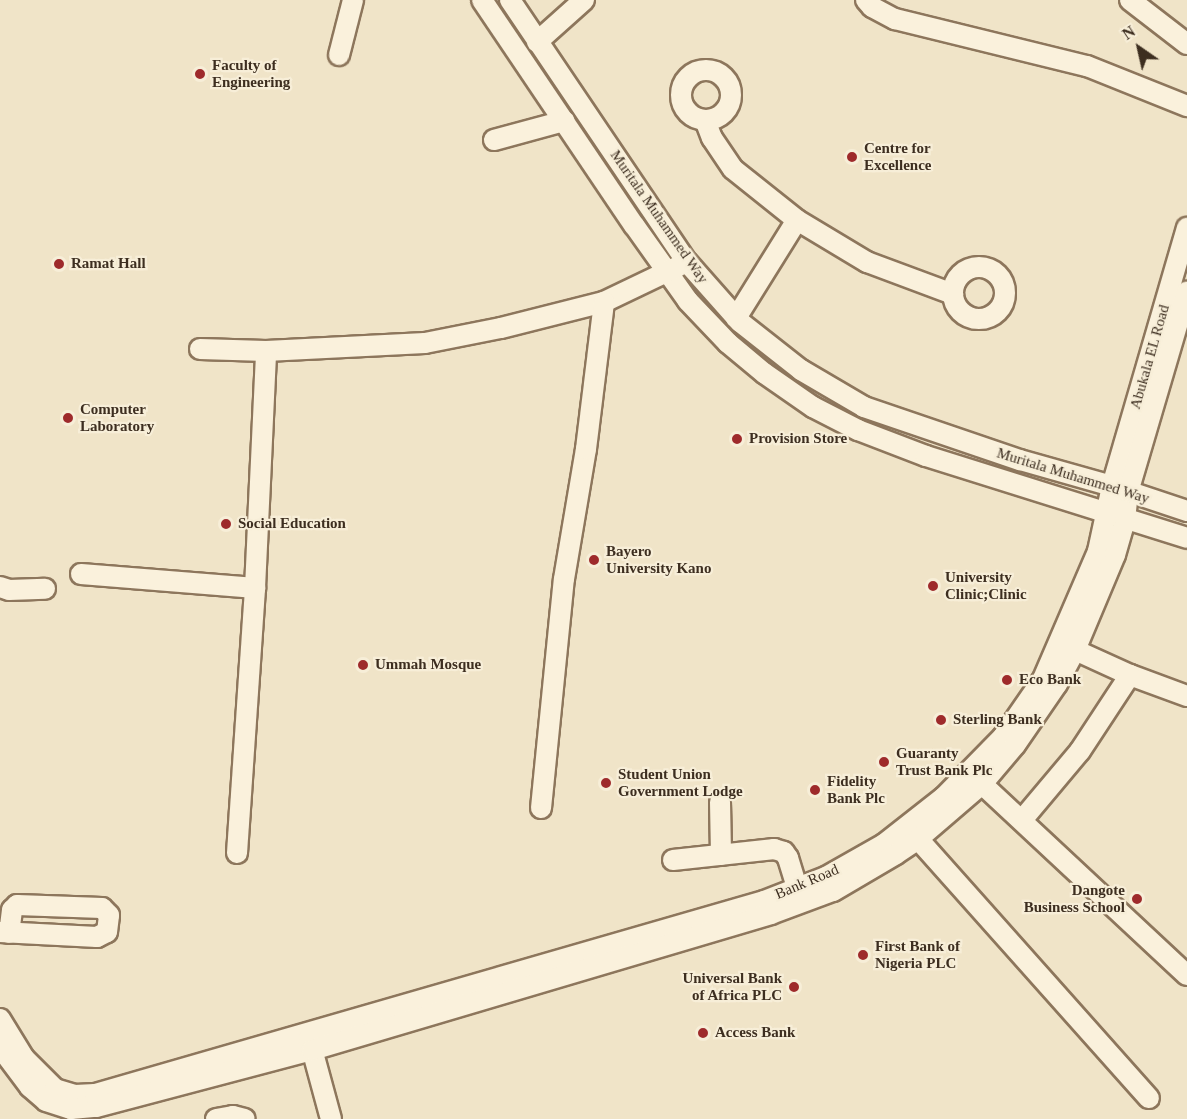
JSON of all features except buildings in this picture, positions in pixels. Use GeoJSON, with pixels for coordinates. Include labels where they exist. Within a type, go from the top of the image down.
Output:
{"type":"FeatureCollection","features":[{"type":"Feature","properties":{"kind":"street"},"geometry":{"type":"LineString","coordinates":[[339,55],[352,0]]}},
{"type":"Feature","properties":{"kind":"street"},"geometry":{"type":"LineString","coordinates":[[482,0],[688,301],[728,343],[764,374],[813,407],[858,430],[926,456],[1187,538]]}},
{"type":"Feature","properties":{"kind":"street","name":"Muritala Muhammed Way"},"geometry":{"type":"LineString","coordinates":[[510,0],[687,262],[736,318],[801,370],[864,407],[1020,460],[1187,511]]}},
{"type":"Feature","properties":{"kind":"street"},"geometry":{"type":"LineString","coordinates":[[537,42],[584,0]]}},
{"type":"Feature","properties":{"kind":"street"},"geometry":{"type":"LineString","coordinates":[[866,0],[880,11],[910,25],[1087,66],[1187,106]]}},
{"type":"Feature","properties":{"kind":"street"},"geometry":{"type":"LineString","coordinates":[[1130,0],[1187,44]]}},
{"type":"Feature","properties":{"kind":"street"},"geometry":{"type":"LineString","coordinates":[[705,120],[712,138],[733,170],[796,220],[867,262],[953,294]]}},
{"type":"Feature","properties":{"kind":"street"},"geometry":{"type":"LineString","coordinates":[[494,140],[564,121]]}},
{"type":"Feature","properties":{"kind":"street"},"geometry":{"type":"LineString","coordinates":[[736,318],[796,220]]}},
{"type":"Feature","properties":{"kind":"street","name":"Abukala EL Road"},"geometry":{"type":"LineString","coordinates":[[1120,489],[1187,228]]}},
{"type":"Feature","properties":{"kind":"street"},"geometry":{"type":"LineString","coordinates":[[200,349],[266,351],[425,344],[604,302],[687,262]]}},
{"type":"Feature","properties":{"kind":"street"},"geometry":{"type":"LineString","coordinates":[[0,1019],[24,1058],[40,1077],[55,1089],[75,1095],[95,1094],[310,1041],[771,914],[833,891],[918,839],[982,784],[1016,745],[1057,684],[1075,650],[1115,555],[1125,520],[1120,489],[1187,292]]}},
{"type":"Feature","properties":{"kind":"street"},"geometry":{"type":"LineString","coordinates":[[541,808],[564,579],[586,449],[604,302]]}},
{"type":"Feature","properties":{"kind":"street"},"geometry":{"type":"LineString","coordinates":[[237,853],[255,588],[266,351]]}},
{"type":"Feature","properties":{"kind":"street","name":"Bank Road"},"geometry":{"type":"LineString","coordinates":[[310,1041],[764,901],[836,872],[884,844],[944,797],[1003,737],[1043,679],[1098,551],[1106,514],[1120,489]]}},
{"type":"Feature","properties":{"kind":"street"},"geometry":{"type":"LineString","coordinates":[[81,574],[255,588]]}},
{"type":"Feature","properties":{"kind":"street"},"geometry":{"type":"LineString","coordinates":[[0,587],[9,590],[45,589]]}},
{"type":"Feature","properties":{"kind":"street"},"geometry":{"type":"LineString","coordinates":[[1075,650],[1130,675],[1187,696]]}},
{"type":"Feature","properties":{"kind":"street"},"geometry":{"type":"LineString","coordinates":[[1022,820],[1080,751],[1130,675]]}},
{"type":"Feature","properties":{"kind":"street"},"geometry":{"type":"LineString","coordinates":[[982,784],[1187,975]]}},
{"type":"Feature","properties":{"kind":"street"},"geometry":{"type":"LineString","coordinates":[[720,802],[721,855]]}},
{"type":"Feature","properties":{"kind":"street"},"geometry":{"type":"LineString","coordinates":[[918,839],[1149,1098]]}},
{"type":"Feature","properties":{"kind":"street"},"geometry":{"type":"LineString","coordinates":[[673,860],[774,849],[784,852],[797,888]]}},
{"type":"Feature","properties":{"kind":"street"},"geometry":{"type":"LineString","coordinates":[[0,1047],[30,1087],[46,1101],[71,1109],[96,1107],[310,1041]]}},
{"type":"Feature","properties":{"kind":"street"},"geometry":{"type":"LineString","coordinates":[[310,1041],[331,1119]]}},
{"type":"Feature","properties":{"kind":"street"},"geometry":{"type":"LineString","coordinates":[[216,1119],[233,1116],[245,1119]]}},
{"type":"Feature","properties":{"kind":"place","name":"Faculty of Engineering"},"geometry":{"type":"Point","coordinates":[200,74]}},
{"type":"Feature","properties":{"kind":"place","name":"Centre for Excellence"},"geometry":{"type":"Point","coordinates":[852,157]}},
{"type":"Feature","properties":{"kind":"place","name":"Ramat Hall"},"geometry":{"type":"Point","coordinates":[59,264]}},
{"type":"Feature","properties":{"kind":"place","name":"Computer Laboratory"},"geometry":{"type":"Point","coordinates":[68,418]}},
{"type":"Feature","properties":{"kind":"place","name":"Provision Store"},"geometry":{"type":"Point","coordinates":[737,439]}},
{"type":"Feature","properties":{"kind":"place","name":"Social Education"},"geometry":{"type":"Point","coordinates":[226,524]}},
{"type":"Feature","properties":{"kind":"place","name":"Bayero University Kano"},"geometry":{"type":"Point","coordinates":[594,560]}},
{"type":"Feature","properties":{"kind":"place","name":"University Clinic;Clinic"},"geometry":{"type":"Point","coordinates":[933,586]}},
{"type":"Feature","properties":{"kind":"place","name":"Ummah Mosque"},"geometry":{"type":"Point","coordinates":[363,665]}},
{"type":"Feature","properties":{"kind":"place","name":"Eco Bank"},"geometry":{"type":"Point","coordinates":[1007,680]}},
{"type":"Feature","properties":{"kind":"place","name":"Sterling Bank"},"geometry":{"type":"Point","coordinates":[941,720]}},
{"type":"Feature","properties":{"kind":"place","name":"Guaranty Trust Bank Plc"},"geometry":{"type":"Point","coordinates":[884,762]}},
{"type":"Feature","properties":{"kind":"place","name":"Student Union Government Lodge"},"geometry":{"type":"Point","coordinates":[606,783]}},
{"type":"Feature","properties":{"kind":"place","name":"Fidelity Bank Plc"},"geometry":{"type":"Point","coordinates":[815,790]}},
{"type":"Feature","properties":{"kind":"place","name":"Dangote Business School"},"geometry":{"type":"Point","coordinates":[1137,899]}},
{"type":"Feature","properties":{"kind":"place","name":"First Bank of Nigeria PLC"},"geometry":{"type":"Point","coordinates":[863,955]}},
{"type":"Feature","properties":{"kind":"place","name":"Universal Bank of Africa PLC"},"geometry":{"type":"Point","coordinates":[794,987]}},
{"type":"Feature","properties":{"kind":"place","name":"Access Bank"},"geometry":{"type":"Point","coordinates":[703,1033]}}]}
